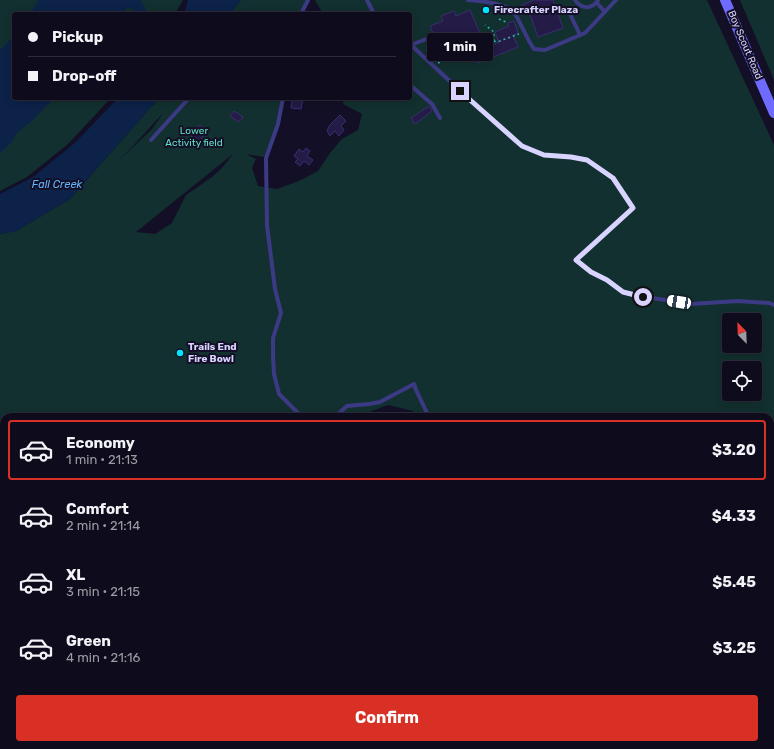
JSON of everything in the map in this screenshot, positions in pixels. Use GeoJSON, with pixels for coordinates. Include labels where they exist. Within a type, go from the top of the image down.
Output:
{"type":"FeatureCollection","features":[{"type":"Feature","properties":{"kind":"street","name":"Boy Scout Road"},"geometry":{"type":"LineString","coordinates":[[725,0],[774,113]]}},
{"type":"Feature","properties":{"kind":"lane"},"geometry":{"type":"LineString","coordinates":[[302,12],[308,0]]}},
{"type":"Feature","properties":{"kind":"lane"},"geometry":{"type":"LineString","coordinates":[[367,0],[373,12]]}},
{"type":"Feature","properties":{"kind":"lane"},"geometry":{"type":"LineString","coordinates":[[468,0],[486,2],[508,8],[514,12],[529,43],[534,49],[544,50],[585,33],[616,0]]}},
{"type":"Feature","properties":{"kind":"lane"},"geometry":{"type":"LineString","coordinates":[[575,0],[579,4],[586,7],[590,7],[597,1],[604,12]]}},
{"type":"Feature","properties":{"kind":"lane"},"geometry":{"type":"LineString","coordinates":[[570,14],[580,35]]}},
{"type":"Feature","properties":{"kind":"lane"},"geometry":{"type":"LineString","coordinates":[[412,45],[434,36]]}},
{"type":"Feature","properties":{"kind":"lane"},"geometry":{"type":"LineString","coordinates":[[412,46],[522,146],[544,155],[587,160],[613,178],[633,208],[576,260],[591,272],[607,280],[623,292],[643,297],[691,304],[738,301],[769,303],[774,305]]}},
{"type":"Feature","properties":{"kind":"lane"},"geometry":{"type":"LineString","coordinates":[[412,87],[432,104],[440,118]]}},
{"type":"Feature","properties":{"kind":"lane"},"geometry":{"type":"LineString","coordinates":[[151,140],[187,100]]}},
{"type":"Feature","properties":{"kind":"lane"},"geometry":{"type":"LineString","coordinates":[[283,100],[278,124],[266,158],[267,225],[275,289],[281,313],[273,338],[272,356],[274,374],[279,394],[298,413]]}},
{"type":"Feature","properties":{"kind":"lane"},"geometry":{"type":"LineString","coordinates":[[339,413],[347,406],[380,402],[414,384],[426,413]]}},
{"type":"Feature","properties":{"kind":"path"},"geometry":{"type":"LineString","coordinates":[[499,19],[508,23]]}},
{"type":"Feature","properties":{"kind":"path"},"geometry":{"type":"LineString","coordinates":[[485,25],[494,32],[494,41]]}},
{"type":"Feature","properties":{"kind":"path"},"geometry":{"type":"LineString","coordinates":[[433,66],[494,41],[497,42],[519,34]]}},
{"type":"Feature","properties":{"kind":"green space"},"geometry":{"type":"Polygon","coordinates":[[[0,0],[183,0],[176,12],[12,12],[12,100],[109,100],[68,144],[27,177],[0,191],[0,0]]]}},
{"type":"Feature","properties":{"kind":"green space"},"geometry":{"type":"Polygon","coordinates":[[[240,0],[307,0],[303,12],[231,12],[240,0]]]}},
{"type":"Feature","properties":{"kind":"green space","name":"Lower Activity field"},"geometry":{"type":"Polygon","coordinates":[[[315,0],[707,0],[774,145],[774,413],[415,413],[413,411],[388,405],[367,413],[0,413],[0,234],[16,231],[70,199],[157,100],[283,100],[277,125],[264,157],[246,154],[256,159],[252,168],[258,186],[277,189],[299,181],[318,171],[342,139],[358,130],[362,114],[343,104],[344,100],[412,100],[412,12],[322,12],[315,0]],[[164,112],[113,166],[152,129],[164,112]],[[233,154],[136,232],[155,234],[172,223],[186,195],[212,177],[222,168],[233,154]]]}},
{"type":"Feature","properties":{"kind":"green space"},"geometry":{"type":"Polygon","coordinates":[[[740,0],[774,0],[774,80],[740,0]]]}},
{"type":"Feature","properties":{"kind":"water"},"geometry":{"type":"Polygon","coordinates":[[[39,0],[141,0],[146,10],[146,12],[135,12],[133,9],[127,8],[124,12],[31,12],[39,0]]]}},
{"type":"Feature","properties":{"kind":"water"},"geometry":{"type":"Polygon","coordinates":[[[188,0],[241,0],[232,12],[184,12],[188,0]]]}},
{"type":"Feature","properties":{"kind":"water"},"geometry":{"type":"Polygon","coordinates":[[[12,38],[12,100],[52,100],[33,120],[17,133],[11,143],[0,153],[0,50],[12,38]]]}},
{"type":"Feature","properties":{"kind":"water","name":"Fall Creek"},"geometry":{"type":"Polygon","coordinates":[[[116,100],[157,100],[70,199],[16,231],[0,234],[0,194],[33,177],[76,142],[116,100]]]}},
{"type":"Feature","properties":{"kind":"building"},"geometry":{"type":"Polygon","coordinates":[[[534,0],[553,0],[563,28],[538,37],[528,9],[524,10],[522,5],[534,0]]]}},
{"type":"Feature","properties":{"kind":"building"},"geometry":{"type":"Polygon","coordinates":[[[470,10],[486,48],[499,42],[495,32],[509,26],[508,23],[514,21],[518,33],[513,35],[518,47],[478,63],[472,48],[444,59],[436,39],[437,34],[433,33],[430,26],[443,21],[441,16],[454,11],[456,16],[470,10]]]}},
{"type":"Feature","properties":{"kind":"building"},"geometry":{"type":"Polygon","coordinates":[[[292,100],[303,100],[301,109],[291,108],[292,100]]]}},
{"type":"Feature","properties":{"kind":"building"},"geometry":{"type":"Polygon","coordinates":[[[429,106],[432,111],[415,124],[411,118],[429,106]]]}},
{"type":"Feature","properties":{"kind":"building"},"geometry":{"type":"Polygon","coordinates":[[[234,111],[243,117],[239,122],[230,116],[234,111]]]}},
{"type":"Feature","properties":{"kind":"building"},"geometry":{"type":"Polygon","coordinates":[[[340,115],[346,121],[341,126],[344,130],[339,136],[335,131],[330,136],[327,131],[329,126],[340,115]]]}},
{"type":"Feature","properties":{"kind":"building"},"geometry":{"type":"Polygon","coordinates":[[[200,125],[207,131],[198,142],[191,136],[200,125]]]}},
{"type":"Feature","properties":{"kind":"building"},"geometry":{"type":"Polygon","coordinates":[[[306,148],[310,151],[307,156],[313,160],[309,165],[304,161],[300,166],[295,162],[298,159],[294,156],[299,149],[303,152],[306,148]]]}},
{"type":"Feature","properties":{"kind":"place","name":"Firecrafter Plaza"},"geometry":{"type":"Point","coordinates":[486,10]}},
{"type":"Feature","properties":{"kind":"place","name":"Trails End Fire Bowl"},"geometry":{"type":"Point","coordinates":[180,353]}},
{"type":"Feature","properties":{"kind":"route"},"geometry":{"type":"LineString","coordinates":[[460,91],[522,146],[544,155],[587,160],[613,178],[633,208],[576,260],[591,272],[607,280],[623,292],[643,297]]}}]}
